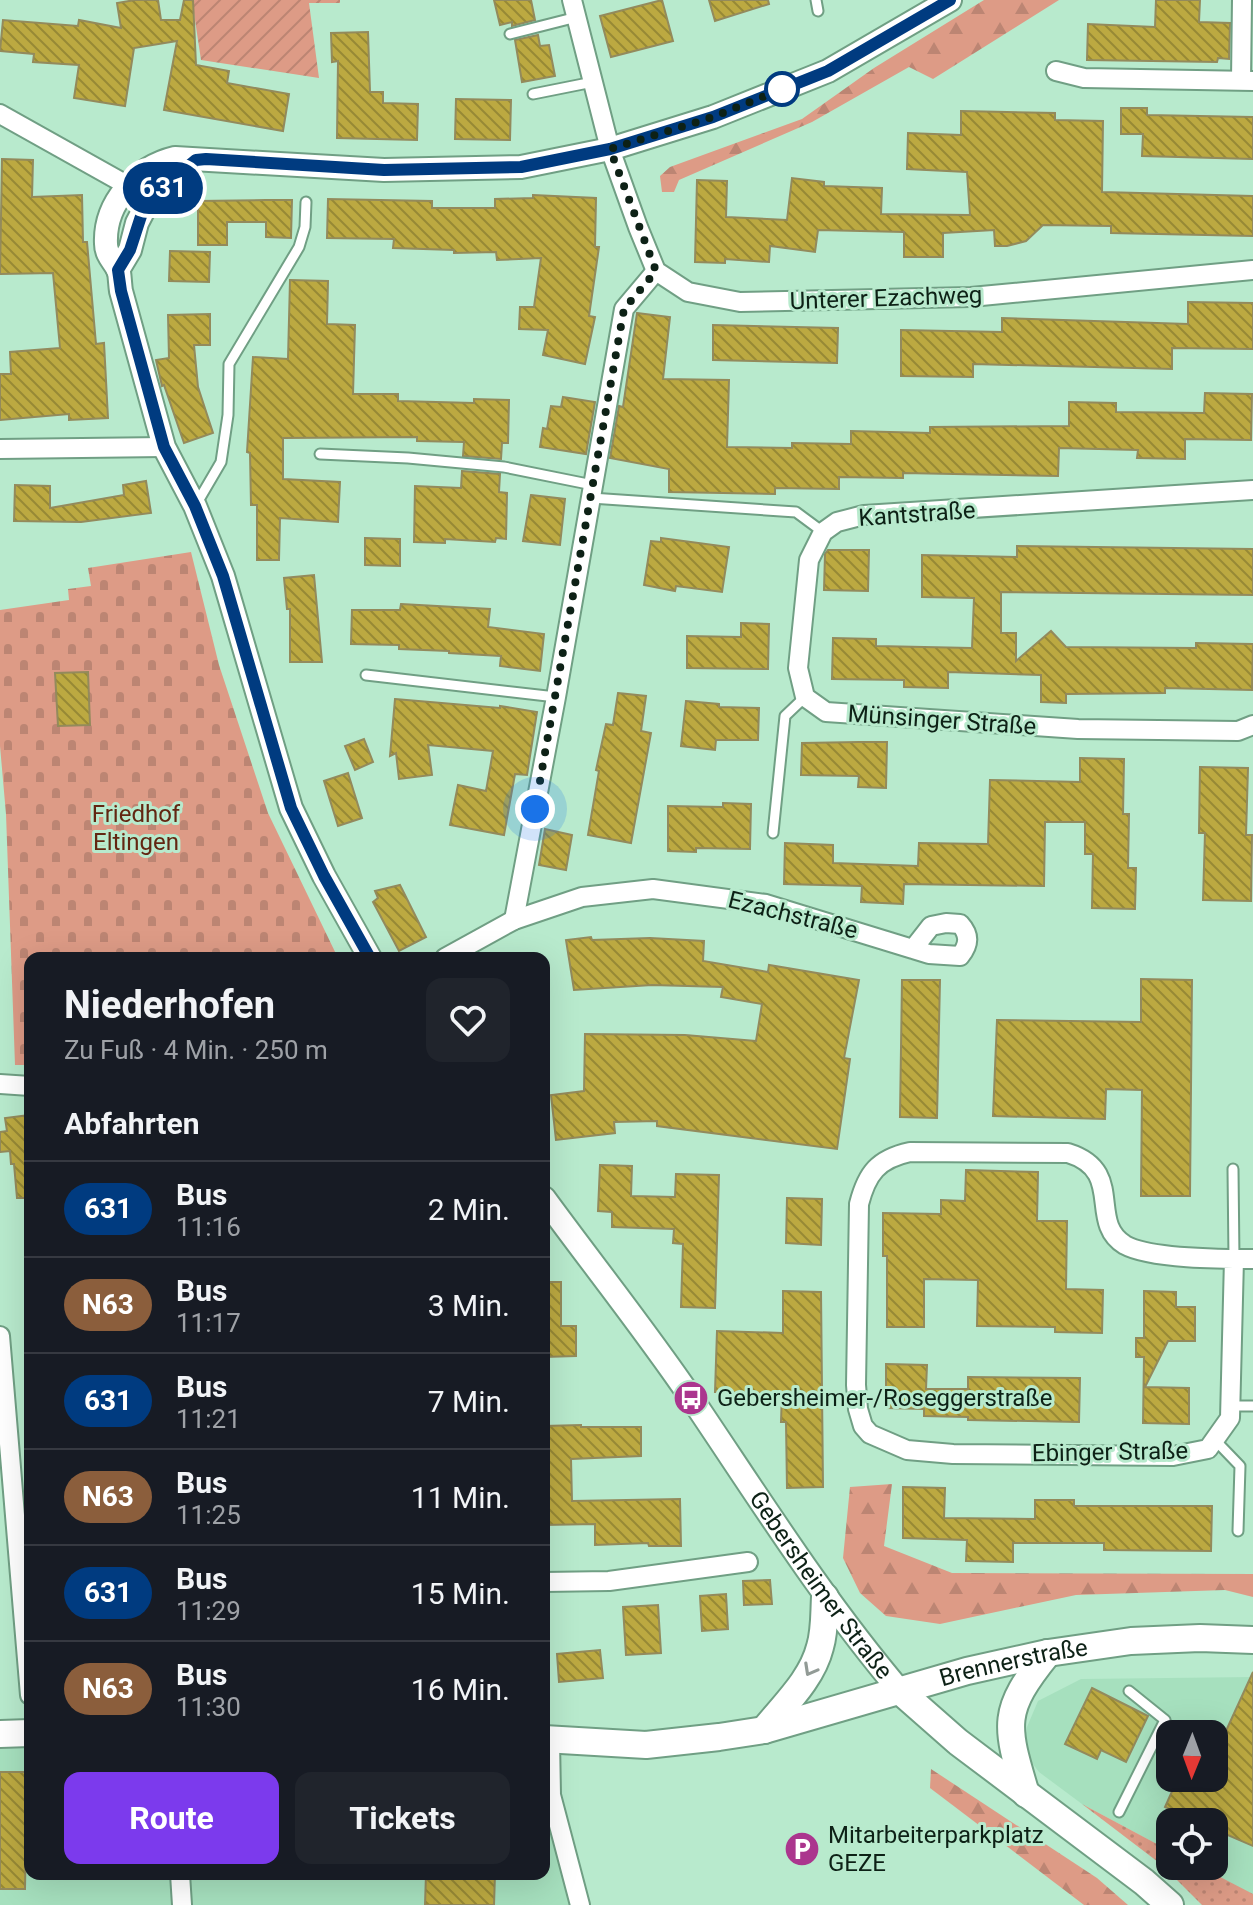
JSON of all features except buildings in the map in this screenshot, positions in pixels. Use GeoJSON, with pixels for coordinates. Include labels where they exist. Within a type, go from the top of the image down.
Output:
{"type":"FeatureCollection","features":[{"type":"Feature","properties":{"kind":"main road"},"geometry":{"type":"LineString","coordinates":[[764,1730],[808,1676],[820,1648],[825,1597]]}},
{"type":"Feature","properties":{"kind":"main road","name":"Brennerstraße"},"geometry":{"type":"LineString","coordinates":[[550,1740],[646,1745],[764,1730],[967,1671],[1048,1653],[1131,1641],[1253,1640]]}},
{"type":"Feature","properties":{"kind":"main road"},"geometry":{"type":"LineString","coordinates":[[1026,1794],[1011,1742],[1011,1713],[1026,1681],[1048,1653]]}},
{"type":"Feature","properties":{"kind":"main road","name":"Gebersheimer Straße"},"geometry":{"type":"LineString","coordinates":[[900,1691],[958,1742],[1170,1905]]}},
{"type":"Feature","properties":{"kind":"main road"},"geometry":{"type":"LineString","coordinates":[[0,1734],[24,1732]]}},
{"type":"Feature","properties":{"kind":"street"},"geometry":{"type":"LineString","coordinates":[[367,952],[324,876],[291,808],[223,576],[195,506],[164,447],[118,270],[108,257],[108,224],[117,201],[143,171],[161,161],[175,158],[384,170],[521,167],[610,149],[713,117],[828,71],[950,0]]}},
{"type":"Feature","properties":{"kind":"street"},"geometry":{"type":"LineString","coordinates":[[1056,71],[1084,78],[1247,80],[1242,0]]}},
{"type":"Feature","properties":{"kind":"street"},"geometry":{"type":"LineString","coordinates":[[514,920],[624,309],[656,271],[610,149],[574,8]]}},
{"type":"Feature","properties":{"kind":"street"},"geometry":{"type":"LineString","coordinates":[[0,114],[150,198]]}},
{"type":"Feature","properties":{"kind":"street"},"geometry":{"type":"LineString","coordinates":[[118,270],[130,250],[137,223],[150,198],[196,160]]}},
{"type":"Feature","properties":{"kind":"street","name":"Unterer Ezachweg"},"geometry":{"type":"LineString","coordinates":[[656,271],[688,292],[740,302],[971,297],[1253,270]]}},
{"type":"Feature","properties":{"kind":"street"},"geometry":{"type":"LineString","coordinates":[[0,449],[164,447]]}},
{"type":"Feature","properties":{"kind":"street","name":"Kantstraße"},"geometry":{"type":"LineString","coordinates":[[823,532],[837,522],[864,515],[1253,490]]}},
{"type":"Feature","properties":{"kind":"street"},"geometry":{"type":"LineString","coordinates":[[805,697],[798,668],[809,560],[823,532]]}},
{"type":"Feature","properties":{"kind":"street","name":"Münsinger Straße"},"geometry":{"type":"LineString","coordinates":[[805,697],[826,712],[898,719],[1078,729],[1238,731],[1253,725]]}},
{"type":"Feature","properties":{"kind":"street","name":"Ezachstraße"},"geometry":{"type":"LineString","coordinates":[[456,952],[514,920],[582,897],[653,889],[766,904],[913,949]]}},
{"type":"Feature","properties":{"kind":"street"},"geometry":{"type":"LineString","coordinates":[[0,1084],[24,1086]]}},
{"type":"Feature","properties":{"kind":"street","name":"Ebinger Straße"},"geometry":{"type":"LineString","coordinates":[[910,1152],[1068,1153],[1084,1158],[1100,1175],[1108,1220],[1115,1236],[1126,1245],[1146,1253],[1234,1259],[1230,1418],[1208,1449],[1173,1456],[953,1454],[907,1450],[870,1434],[863,1426],[856,1385],[859,1204],[865,1183],[886,1158],[910,1152]]}},
{"type":"Feature","properties":{"kind":"street","name":"Gebersheimer Straße"},"geometry":{"type":"LineString","coordinates":[[550,1206],[691,1398],[825,1597],[900,1691]]}},
{"type":"Feature","properties":{"kind":"street"},"geometry":{"type":"LineString","coordinates":[[1234,1259],[1253,1259]]}},
{"type":"Feature","properties":{"kind":"street"},"geometry":{"type":"LineString","coordinates":[[0,1336],[24,1623]]}},
{"type":"Feature","properties":{"kind":"street"},"geometry":{"type":"LineString","coordinates":[[550,1582],[609,1581],[748,1562]]}},
{"type":"Feature","properties":{"kind":"street"},"geometry":{"type":"LineString","coordinates":[[550,1781],[580,1905]]}},
{"type":"Feature","properties":{"kind":"street"},"geometry":{"type":"LineString","coordinates":[[180,1880],[182,1905]]}},
{"type":"Feature","properties":{"kind":"lane"},"geometry":{"type":"LineString","coordinates":[[510,34],[574,8]]}},
{"type":"Feature","properties":{"kind":"lane"},"geometry":{"type":"LineString","coordinates":[[533,94],[593,82]]}},
{"type":"Feature","properties":{"kind":"lane"},"geometry":{"type":"LineString","coordinates":[[195,506],[221,462],[228,415],[229,364],[299,247],[305,227],[306,202]]}},
{"type":"Feature","properties":{"kind":"lane"},"geometry":{"type":"LineString","coordinates":[[320,454],[504,467],[592,492],[796,512],[823,532]]}},
{"type":"Feature","properties":{"kind":"lane"},"geometry":{"type":"LineString","coordinates":[[366,675],[556,697]]}},
{"type":"Feature","properties":{"kind":"lane"},"geometry":{"type":"LineString","coordinates":[[773,833],[785,716],[805,697]]}},
{"type":"Feature","properties":{"kind":"lane"},"geometry":{"type":"LineString","coordinates":[[1233,1169],[1234,1259]]}},
{"type":"Feature","properties":{"kind":"lane"},"geometry":{"type":"LineString","coordinates":[[1230,1406],[1253,1406]]}},
{"type":"Feature","properties":{"kind":"lane"},"geometry":{"type":"LineString","coordinates":[[1215,1440],[1240,1466],[1238,1531]]}},
{"type":"Feature","properties":{"kind":"lane"},"geometry":{"type":"LineString","coordinates":[[1119,1812],[1165,1720],[1129,1691]]}},
{"type":"Feature","properties":{"kind":"shaded area"},"geometry":{"type":"Polygon","coordinates":[[[1253,1677],[1253,1895],[1225,1880],[1228,1880],[1228,1808],[1156,1808],[1156,1844],[1082,1804],[1039,1772],[1023,1751],[1027,1727],[1038,1701],[1081,1679],[1253,1677]]]}},
{"type":"Feature","properties":{"kind":"shaded area"},"geometry":{"type":"Polygon","coordinates":[[[24,1733],[24,1880],[550,1880],[550,1767],[580,1905],[0,1905],[0,1734],[24,1733]]]}},
{"type":"Feature","properties":{"kind":"green space"},"geometry":{"type":"Polygon","coordinates":[[[192,0],[340,0],[340,3],[309,3],[319,78],[201,60],[192,0]]]}},
{"type":"Feature","properties":{"kind":"green space"},"geometry":{"type":"Polygon","coordinates":[[[984,0],[1059,0],[933,79],[909,67],[812,122],[679,180],[674,192],[662,192],[660,176],[670,167],[802,119],[874,68],[984,0]]]}},
{"type":"Feature","properties":{"kind":"green space","name":"Friedhof Eltingen"},"geometry":{"type":"Polygon","coordinates":[[[191,552],[219,665],[268,813],[335,952],[24,952],[24,1065],[15,1065],[6,814],[0,746],[0,610],[69,600],[68,589],[91,586],[88,568],[191,552]]]}},
{"type":"Feature","properties":{"kind":"green space"},"geometry":{"type":"Polygon","coordinates":[[[892,1484],[884,1546],[952,1573],[1253,1574],[1253,1597],[1225,1590],[1076,1595],[940,1624],[886,1616],[860,1593],[843,1558],[850,1487],[892,1484]]]}},
{"type":"Feature","properties":{"kind":"green space"},"geometry":{"type":"Polygon","coordinates":[[[931,1769],[1097,1878],[1128,1905],[1084,1905],[930,1788],[931,1769]]]}},
{"type":"Feature","properties":{"kind":"green space"},"geometry":{"type":"Polygon","coordinates":[[[1082,1804],[1156,1844],[1156,1860],[1082,1804]]]}},
{"type":"Feature","properties":{"kind":"green space"},"geometry":{"type":"Polygon","coordinates":[[[1177,1880],[1226,1880],[1253,1894],[1253,1905],[1202,1905],[1177,1880]]]}},
{"type":"Feature","properties":{"kind":"bus line","name":"631"},"geometry":{"type":"LineString","coordinates":[[366,952],[291,808],[223,576],[195,506],[164,447],[118,270],[130,250],[137,223],[150,198],[196,160],[384,170],[521,167],[610,149],[713,117],[828,71],[950,0]]}},
{"type":"Feature","properties":{"kind":"place","name":"Gebersheimer-/Roseggerstraße"},"geometry":{"type":"Point","coordinates":[691,1398]}},
{"type":"Feature","properties":{"kind":"place","name":"Mitarbeiterparkplatz GEZE"},"geometry":{"type":"Point","coordinates":[802,1849]}},
{"type":"Feature","properties":{"kind":"route"},"geometry":{"type":"LineString","coordinates":[[535,809],[624,309],[656,271],[610,149],[713,117],[782,89]]}}]}
